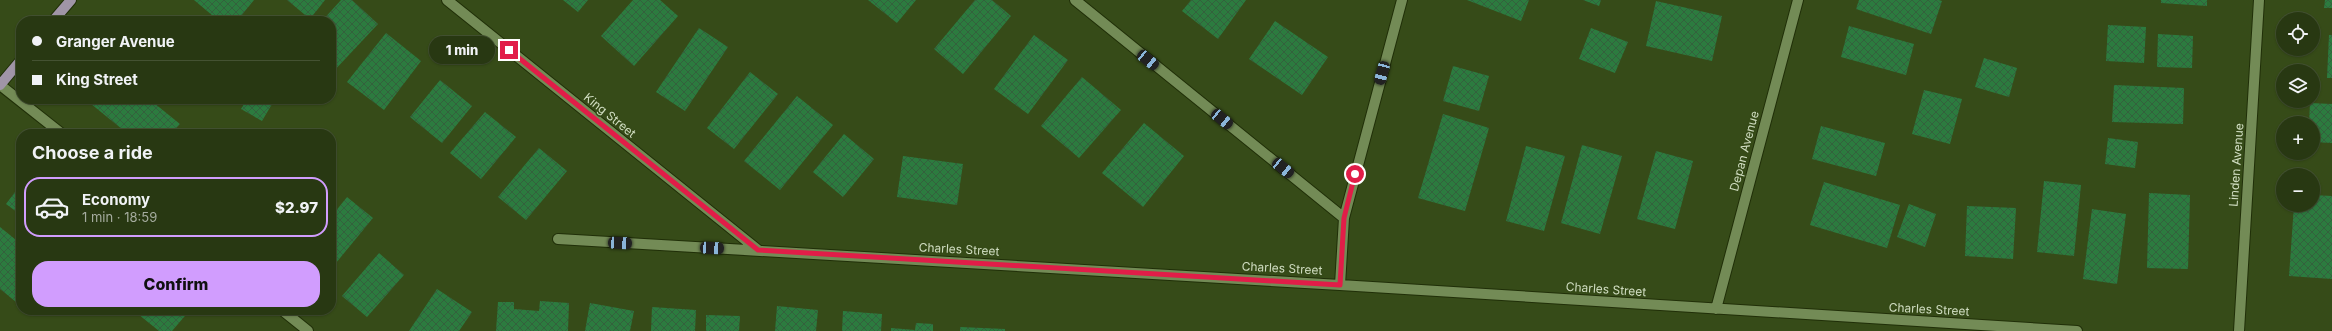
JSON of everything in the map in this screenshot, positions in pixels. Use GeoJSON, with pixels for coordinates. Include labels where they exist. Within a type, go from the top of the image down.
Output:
{"type":"FeatureCollection","features":[{"type":"Feature","properties":{"kind":"main road"},"geometry":{"type":"LineString","coordinates":[[58,16],[71,0]]}},
{"type":"Feature","properties":{"kind":"main road"},"geometry":{"type":"LineString","coordinates":[[0,85],[16,66]]}},
{"type":"Feature","properties":{"kind":"street","name":"King Street"},"geometry":{"type":"LineString","coordinates":[[447,0],[758,250]]}},
{"type":"Feature","properties":{"kind":"street"},"geometry":{"type":"LineString","coordinates":[[1075,0],[1344,218]]}},
{"type":"Feature","properties":{"kind":"street"},"geometry":{"type":"LineString","coordinates":[[1340,285],[1344,218],[1402,0]]}},
{"type":"Feature","properties":{"kind":"street","name":"Depan Avenue"},"geometry":{"type":"LineString","coordinates":[[1716,309],[1798,0]]}},
{"type":"Feature","properties":{"kind":"street","name":"Linden Avenue"},"geometry":{"type":"LineString","coordinates":[[2239,331],[2259,0]]}},
{"type":"Feature","properties":{"kind":"street"},"geometry":{"type":"LineString","coordinates":[[0,85],[16,98]]}},
{"type":"Feature","properties":{"kind":"street"},"geometry":{"type":"LineString","coordinates":[[24,104],[56,129]]}},
{"type":"Feature","properties":{"kind":"street","name":"Charles Street"},"geometry":{"type":"LineString","coordinates":[[558,239],[1340,285],[2077,331]]}},
{"type":"Feature","properties":{"kind":"street"},"geometry":{"type":"LineString","coordinates":[[288,315],[308,331]]}},
{"type":"Feature","properties":{"kind":"building"},"geometry":{"type":"Polygon","coordinates":[[[194,0],[254,0],[241,16],[213,16],[194,0]]]}},
{"type":"Feature","properties":{"kind":"building"},"geometry":{"type":"Polygon","coordinates":[[[287,0],[325,0],[312,16],[306,16],[287,0]]]}},
{"type":"Feature","properties":{"kind":"building"},"geometry":{"type":"Polygon","coordinates":[[[341,0],[352,0],[378,24],[336,69],[336,16],[327,16],[341,0]]]}},
{"type":"Feature","properties":{"kind":"building"},"geometry":{"type":"Polygon","coordinates":[[[563,0],[588,0],[578,12],[563,0]]]}},
{"type":"Feature","properties":{"kind":"building"},"geometry":{"type":"Polygon","coordinates":[[[633,0],[660,0],[678,16],[634,66],[601,36],[633,0]]]}},
{"type":"Feature","properties":{"kind":"building"},"geometry":{"type":"Polygon","coordinates":[[[868,0],[916,0],[897,23],[868,0]]]}},
{"type":"Feature","properties":{"kind":"building"},"geometry":{"type":"Polygon","coordinates":[[[975,0],[992,0],[1011,16],[963,74],[934,49],[975,0]]]}},
{"type":"Feature","properties":{"kind":"building"},"geometry":{"type":"Polygon","coordinates":[[[1191,0],[1246,0],[1218,39],[1182,11],[1191,0]]]}},
{"type":"Feature","properties":{"kind":"building"},"geometry":{"type":"Polygon","coordinates":[[[1467,0],[1529,0],[1521,21],[1467,0]]]}},
{"type":"Feature","properties":{"kind":"building"},"geometry":{"type":"Polygon","coordinates":[[[1583,0],[1601,0],[1599,6],[1583,0]]]}},
{"type":"Feature","properties":{"kind":"building"},"geometry":{"type":"Polygon","coordinates":[[[1859,0],[1942,1],[1931,34],[1856,9],[1859,0]]]}},
{"type":"Feature","properties":{"kind":"building"},"geometry":{"type":"Polygon","coordinates":[[[2161,0],[2207,0],[2207,6],[2161,3],[2161,0]]]}},
{"type":"Feature","properties":{"kind":"building"},"geometry":{"type":"Polygon","coordinates":[[[2325,0],[2332,0],[2332,8],[2324,8],[2325,0]]]}},
{"type":"Feature","properties":{"kind":"building"},"geometry":{"type":"Polygon","coordinates":[[[1656,1],[1722,16],[1712,61],[1646,46],[1656,1]]]}},
{"type":"Feature","properties":{"kind":"building"},"geometry":{"type":"Polygon","coordinates":[[[1275,21],[1328,57],[1302,95],[1249,59],[1275,21]]]}},
{"type":"Feature","properties":{"kind":"building"},"geometry":{"type":"Polygon","coordinates":[[[2108,25],[2146,27],[2144,63],[2106,61],[2108,25]]]}},
{"type":"Feature","properties":{"kind":"building"},"geometry":{"type":"Polygon","coordinates":[[[1849,26],[1914,44],[1906,75],[1841,57],[1849,26]]]}},
{"type":"Feature","properties":{"kind":"building"},"geometry":{"type":"Polygon","coordinates":[[[699,28],[728,47],[685,111],[656,92],[699,28]]]}},
{"type":"Feature","properties":{"kind":"building"},"geometry":{"type":"Polygon","coordinates":[[[1591,28],[1628,42],[1615,73],[1579,59],[1591,28]]]}},
{"type":"Feature","properties":{"kind":"building"},"geometry":{"type":"Polygon","coordinates":[[[386,33],[421,61],[384,110],[347,82],[386,33]]]}},
{"type":"Feature","properties":{"kind":"building"},"geometry":{"type":"Polygon","coordinates":[[[2158,34],[2193,36],[2192,68],[2157,67],[2158,34]]]}},
{"type":"Feature","properties":{"kind":"building"},"geometry":{"type":"Polygon","coordinates":[[[1034,35],[1068,60],[1028,114],[994,89],[1034,35]]]}},
{"type":"Feature","properties":{"kind":"building"},"geometry":{"type":"Polygon","coordinates":[[[2329,35],[2332,35],[2332,78],[2327,78],[2329,35]]]}},
{"type":"Feature","properties":{"kind":"building"},"geometry":{"type":"Polygon","coordinates":[[[1984,58],[2017,68],[2009,97],[1975,87],[1984,58]]]}},
{"type":"Feature","properties":{"kind":"building"},"geometry":{"type":"Polygon","coordinates":[[[1453,66],[1489,76],[1479,111],[1443,101],[1453,66]]]}},
{"type":"Feature","properties":{"kind":"building"},"geometry":{"type":"Polygon","coordinates":[[[750,72],[778,94],[734,149],[707,128],[750,72]]]}},
{"type":"Feature","properties":{"kind":"building"},"geometry":{"type":"Polygon","coordinates":[[[1082,77],[1121,110],[1079,158],[1041,126],[1082,77]]]}},
{"type":"Feature","properties":{"kind":"building"},"geometry":{"type":"Polygon","coordinates":[[[440,80],[472,106],[442,143],[410,117],[440,80]]]}},
{"type":"Feature","properties":{"kind":"building"},"geometry":{"type":"Polygon","coordinates":[[[2114,85],[2184,88],[2183,124],[2112,122],[2114,85]]]}},
{"type":"Feature","properties":{"kind":"building"},"geometry":{"type":"Polygon","coordinates":[[[1924,90],[1962,99],[1950,144],[1912,134],[1924,90]]]}},
{"type":"Feature","properties":{"kind":"building"},"geometry":{"type":"Polygon","coordinates":[[[797,96],[833,125],[780,190],[744,161],[797,96]]]}},
{"type":"Feature","properties":{"kind":"building"},"geometry":{"type":"Polygon","coordinates":[[[2320,103],[2332,104],[2332,143],[2320,142],[2320,116],[2309,116],[2310,108],[2320,108],[2320,103]]]}},
{"type":"Feature","properties":{"kind":"building"},"geometry":{"type":"Polygon","coordinates":[[[91,104],[155,104],[180,124],[176,129],[122,129],[91,104]]]}},
{"type":"Feature","properties":{"kind":"building"},"geometry":{"type":"Polygon","coordinates":[[[244,104],[272,104],[262,121],[241,109],[244,104]]]}},
{"type":"Feature","properties":{"kind":"building"},"geometry":{"type":"Polygon","coordinates":[[[485,112],[516,137],[481,179],[450,153],[485,112]]]}},
{"type":"Feature","properties":{"kind":"building"},"geometry":{"type":"Polygon","coordinates":[[[1443,114],[1489,128],[1465,211],[1418,198],[1443,114]]]}},
{"type":"Feature","properties":{"kind":"building"},"geometry":{"type":"Polygon","coordinates":[[[1144,123],[1184,156],[1143,207],[1102,173],[1144,123]]]}},
{"type":"Feature","properties":{"kind":"building"},"geometry":{"type":"Polygon","coordinates":[[[1821,126],[1885,143],[1876,176],[1812,159],[1821,126]]]}},
{"type":"Feature","properties":{"kind":"building"},"geometry":{"type":"Polygon","coordinates":[[[844,134],[874,159],[843,197],[813,172],[844,134]]]}},
{"type":"Feature","properties":{"kind":"building"},"geometry":{"type":"Polygon","coordinates":[[[2108,138],[2138,142],[2135,168],[2105,164],[2108,138]]]}},
{"type":"Feature","properties":{"kind":"building"},"geometry":{"type":"Polygon","coordinates":[[[1582,145],[1622,156],[1600,234],[1561,223],[1582,145]]]}},
{"type":"Feature","properties":{"kind":"building"},"geometry":{"type":"Polygon","coordinates":[[[1526,146],[1565,156],[1544,231],[1506,221],[1526,146]]]}},
{"type":"Feature","properties":{"kind":"building"},"geometry":{"type":"Polygon","coordinates":[[[539,148],[567,171],[526,220],[498,197],[539,148]]]}},
{"type":"Feature","properties":{"kind":"building"},"geometry":{"type":"Polygon","coordinates":[[[1656,151],[1693,161],[1675,229],[1637,219],[1656,151]]]}},
{"type":"Feature","properties":{"kind":"building"},"geometry":{"type":"Polygon","coordinates":[[[903,156],[963,164],[957,205],[897,197],[903,156]]]}},
{"type":"Feature","properties":{"kind":"building"},"geometry":{"type":"Polygon","coordinates":[[[2044,181],[2081,185],[2074,256],[2037,252],[2044,181]]]}},
{"type":"Feature","properties":{"kind":"building"},"geometry":{"type":"Polygon","coordinates":[[[1824,182],[1900,205],[1887,248],[1810,225],[1824,182]]]}},
{"type":"Feature","properties":{"kind":"building"},"geometry":{"type":"Polygon","coordinates":[[[16,191],[16,211],[6,204],[16,191]]]}},
{"type":"Feature","properties":{"kind":"building"},"geometry":{"type":"Polygon","coordinates":[[[2149,193],[2190,195],[2188,269],[2147,268],[2149,193]]]}},
{"type":"Feature","properties":{"kind":"building"},"geometry":{"type":"Polygon","coordinates":[[[2320,195],[2332,196],[2332,279],[2289,276],[2294,212],[2320,212],[2320,195]]]}},
{"type":"Feature","properties":{"kind":"building"},"geometry":{"type":"Polygon","coordinates":[[[347,197],[373,218],[336,263],[336,211],[347,197]]]}},
{"type":"Feature","properties":{"kind":"building"},"geometry":{"type":"Polygon","coordinates":[[[1909,204],[1936,214],[1925,247],[1897,237],[1909,204]]]}},
{"type":"Feature","properties":{"kind":"building"},"geometry":{"type":"Polygon","coordinates":[[[1967,206],[2016,208],[2013,259],[1965,256],[1967,206]]]}},
{"type":"Feature","properties":{"kind":"building"},"geometry":{"type":"Polygon","coordinates":[[[2092,209],[2126,214],[2117,284],[2083,279],[2092,209]]]}},
{"type":"Feature","properties":{"kind":"building"},"geometry":{"type":"Polygon","coordinates":[[[0,227],[16,240],[16,302],[0,289],[0,227]]]}},
{"type":"Feature","properties":{"kind":"building"},"geometry":{"type":"Polygon","coordinates":[[[379,253],[404,275],[367,317],[342,296],[379,253]]]}},
{"type":"Feature","properties":{"kind":"building"},"geometry":{"type":"Polygon","coordinates":[[[437,289],[472,312],[459,331],[409,331],[437,289]]]}},
{"type":"Feature","properties":{"kind":"building"},"geometry":{"type":"Polygon","coordinates":[[[540,301],[569,303],[568,331],[496,331],[498,302],[514,302],[514,309],[539,311],[540,301]]]}},
{"type":"Feature","properties":{"kind":"building"},"geometry":{"type":"Polygon","coordinates":[[[590,303],[634,311],[630,331],[585,331],[590,303]]]}},
{"type":"Feature","properties":{"kind":"building"},"geometry":{"type":"Polygon","coordinates":[[[777,306],[818,310],[816,331],[775,331],[777,306]]]}},
{"type":"Feature","properties":{"kind":"building"},"geometry":{"type":"Polygon","coordinates":[[[652,307],[696,310],[695,331],[651,331],[652,307]]]}},
{"type":"Feature","properties":{"kind":"building"},"geometry":{"type":"Polygon","coordinates":[[[843,311],[882,314],[881,331],[842,331],[843,311]]]}},
{"type":"Feature","properties":{"kind":"building"},"geometry":{"type":"Polygon","coordinates":[[[139,315],[186,315],[172,331],[159,331],[139,315]]]}},
{"type":"Feature","properties":{"kind":"building"},"geometry":{"type":"Polygon","coordinates":[[[706,315],[740,316],[739,331],[706,331],[706,315]]]}},
{"type":"Feature","properties":{"kind":"building"},"geometry":{"type":"Polygon","coordinates":[[[916,323],[933,324],[933,331],[891,331],[891,328],[915,330],[916,323]]]}},
{"type":"Feature","properties":{"kind":"building"},"geometry":{"type":"Polygon","coordinates":[[[960,327],[1005,329],[1005,331],[960,331],[960,327]]]}},
{"type":"Feature","properties":{"kind":"route"},"geometry":{"type":"LineString","coordinates":[[509,50],[758,250],[1340,285],[1344,218],[1355,174]]}}]}
